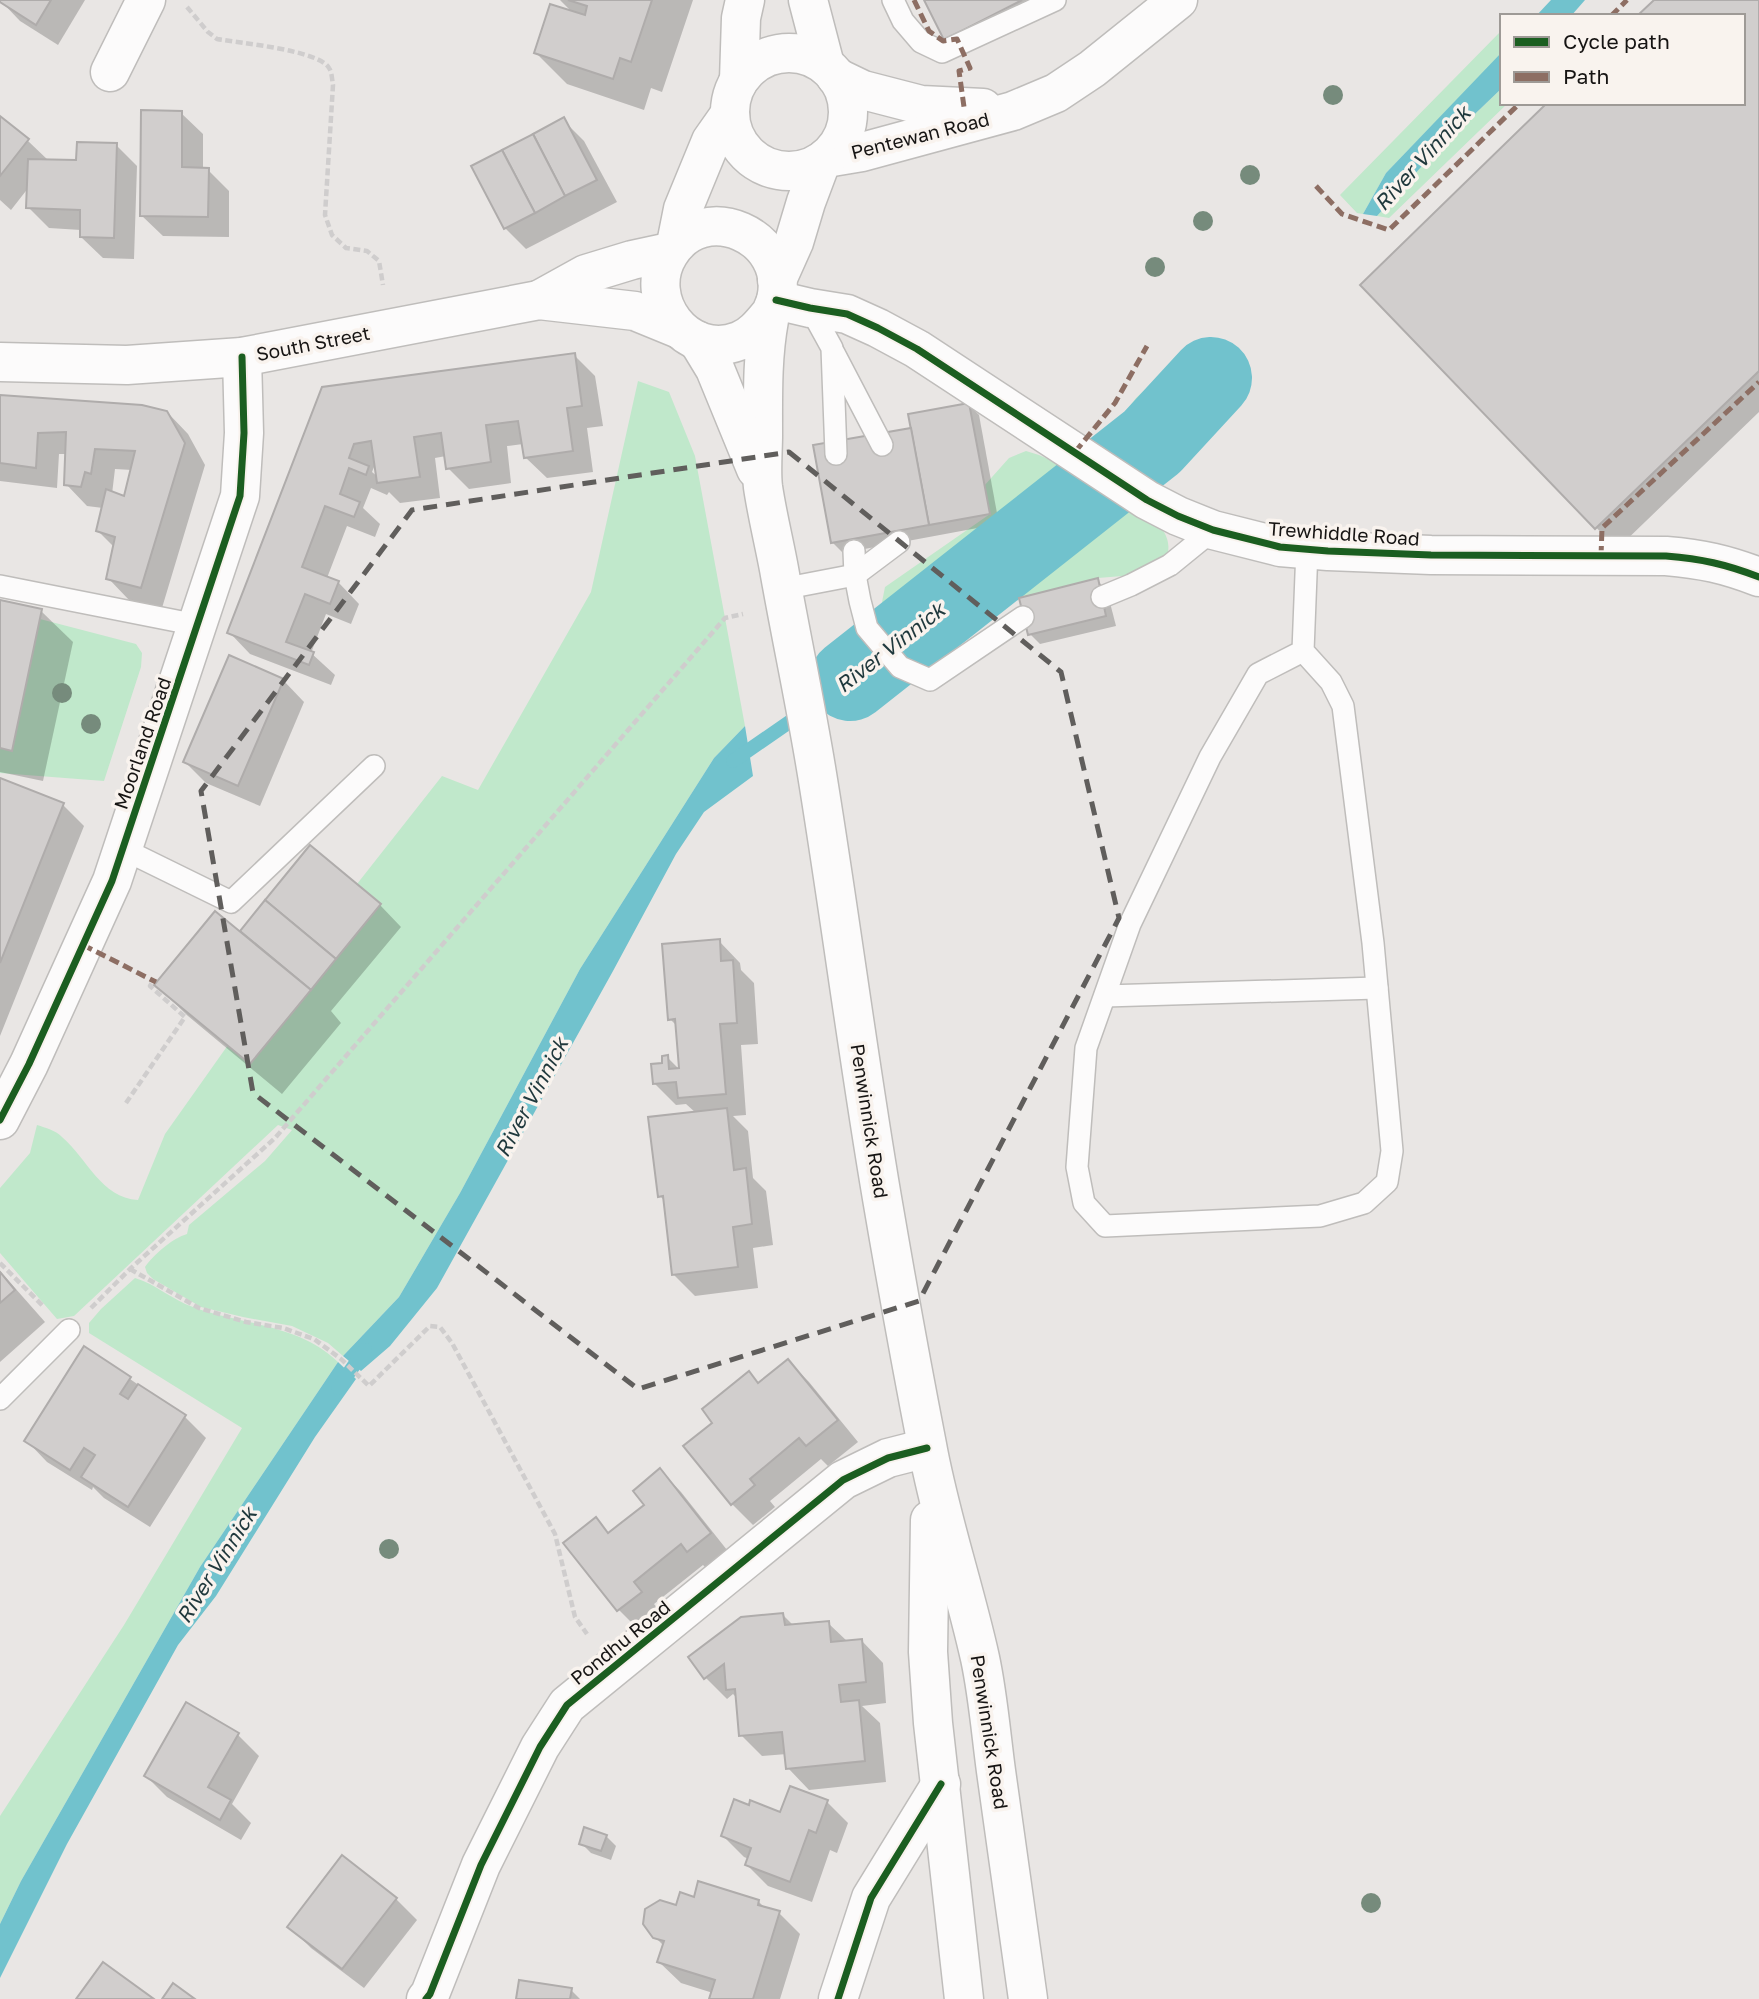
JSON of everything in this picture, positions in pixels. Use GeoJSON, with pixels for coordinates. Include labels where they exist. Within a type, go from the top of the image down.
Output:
{"type":"FeatureCollection","features":[{"type":"Feature","properties":{"kind":"main road"},"geometry":{"type":"LineString","coordinates":[[110,72],[146,0]]}},
{"type":"Feature","properties":{"kind":"main road"},"geometry":{"type":"LineString","coordinates":[[745,0],[734,97],[734,134],[745,152],[762,164],[782,171],[802,170],[824,160]]}},
{"type":"Feature","properties":{"kind":"main road"},"geometry":{"type":"LineString","coordinates":[[763,484],[763,369],[783,300],[794,242],[806,202],[824,160],[839,143],[846,126],[848,107],[843,88],[831,71],[808,0]]}},
{"type":"Feature","properties":{"kind":"main road","name":"Pentewan Road"},"geometry":{"type":"LineString","coordinates":[[824,160],[1013,111],[1056,93],[1092,69],[1178,0]]}},
{"type":"Feature","properties":{"kind":"main road"},"geometry":{"type":"LineString","coordinates":[[763,484],[715,369],[688,335],[668,316],[659,284],[662,268],[673,248],[683,209],[711,141],[752,65],[769,55],[789,52],[808,55],[831,71]]}},
{"type":"Feature","properties":{"kind":"main road","name":"Pentewan Road"},"geometry":{"type":"LineString","coordinates":[[831,71],[863,90],[921,105],[1013,111]]}},
{"type":"Feature","properties":{"kind":"main road"},"geometry":{"type":"LineString","coordinates":[[673,248],[691,233],[709,227],[729,227],[746,233],[762,245],[773,261],[783,300]]}},
{"type":"Feature","properties":{"kind":"main road","name":"South Street"},"geometry":{"type":"LineString","coordinates":[[539,300],[586,274],[673,248]]}},
{"type":"Feature","properties":{"kind":"main road","name":"South Street"},"geometry":{"type":"LineString","coordinates":[[0,362],[127,365],[242,356],[539,300],[635,311],[688,335]]}},
{"type":"Feature","properties":{"kind":"main road"},"geometry":{"type":"LineString","coordinates":[[688,335],[718,345],[738,341],[756,330],[783,300]]}},
{"type":"Feature","properties":{"kind":"main road","name":"Trewhiddle Road"},"geometry":{"type":"LineString","coordinates":[[783,300],[847,314],[878,328],[917,349],[1133,490],[1178,516],[1213,530],[1280,547],[1307,549],[1431,555],[1666,556],[1705,559],[1759,577]]}},
{"type":"Feature","properties":{"kind":"main road","name":"Moorland Road"},"geometry":{"type":"LineString","coordinates":[[0,1120],[29,1064],[112,881],[240,496],[244,433],[242,356]]}},
{"type":"Feature","properties":{"kind":"main road","name":"Penwinnick Road"},"geometry":{"type":"LineString","coordinates":[[763,484],[816,771],[882,1196],[929,1458],[980,1661],[1028,1999]]}},
{"type":"Feature","properties":{"kind":"main road","name":"Pondhu Road"},"geometry":{"type":"LineString","coordinates":[[430,1998],[481,1865],[540,1747],[567,1704],[844,1480],[888,1458],[929,1458]]}},
{"type":"Feature","properties":{"kind":"main road","name":"Penwinnick Road"},"geometry":{"type":"LineString","coordinates":[[929,1458],[928,1652],[964,1999]]}},
{"type":"Feature","properties":{"kind":"main road"},"geometry":{"type":"LineString","coordinates":[[838,1999],[871,1898],[940,1784]]}},
{"type":"Feature","properties":{"kind":"lane"},"geometry":{"type":"LineString","coordinates":[[893,0],[903,21],[920,42],[943,52],[1055,0]]}},
{"type":"Feature","properties":{"kind":"lane"},"geometry":{"type":"LineString","coordinates":[[783,300],[832,348],[882,445]]}},
{"type":"Feature","properties":{"kind":"lane"},"geometry":{"type":"LineString","coordinates":[[832,348],[836,454]]}},
{"type":"Feature","properties":{"kind":"lane"},"geometry":{"type":"LineString","coordinates":[[1102,597],[1170,565],[1213,530]]}},
{"type":"Feature","properties":{"kind":"lane"},"geometry":{"type":"LineString","coordinates":[[787,612],[855,575],[899,542]]}},
{"type":"Feature","properties":{"kind":"lane"},"geometry":{"type":"LineString","coordinates":[[1303,651],[1258,674],[1210,757],[1130,924],[1086,1048],[1077,1167],[1084,1203],[1105,1226],[1320,1216],[1364,1203],[1387,1182],[1392,1151],[1377,988],[1343,706],[1331,682],[1303,651],[1307,549]]}},
{"type":"Feature","properties":{"kind":"lane"},"geometry":{"type":"LineString","coordinates":[[854,551],[855,575],[867,628],[900,667],[930,680],[1023,617]]}},
{"type":"Feature","properties":{"kind":"lane"},"geometry":{"type":"LineString","coordinates":[[0,586],[197,625]]}},
{"type":"Feature","properties":{"kind":"lane"},"geometry":{"type":"LineString","coordinates":[[122,849],[231,902],[373,766]]}},
{"type":"Feature","properties":{"kind":"lane"},"geometry":{"type":"LineString","coordinates":[[1105,996],[1377,988]]}},
{"type":"Feature","properties":{"kind":"lane"},"geometry":{"type":"LineString","coordinates":[[0,1399],[69,1330]]}},
{"type":"Feature","properties":{"kind":"path"},"geometry":{"type":"LineString","coordinates":[[182,0],[217,39],[305,54],[319,58],[329,68],[333,85],[326,215],[332,235],[346,247],[368,251],[379,261],[391,328]]}},
{"type":"Feature","properties":{"kind":"path"},"geometry":{"type":"LineString","coordinates":[[0,1263],[69,1330],[130,1269],[275,1138],[725,618],[787,612]]}},
{"type":"Feature","properties":{"kind":"path"},"geometry":{"type":"LineString","coordinates":[[126,1103],[185,1017],[150,986],[153,981]]}},
{"type":"Feature","properties":{"kind":"path"},"geometry":{"type":"LineString","coordinates":[[130,1269],[199,1308],[246,1322],[283,1328],[314,1339],[341,1359],[369,1386],[430,1326],[440,1327],[452,1343],[555,1534],[575,1616],[595,1644],[618,1663]]}},
{"type":"Feature","properties":{"kind":"highlighted area"},"geometry":{"type":"Polygon","coordinates":[[[789,452],[1061,672],[1119,918],[919,1301],[638,1389],[253,1093],[201,791],[412,510],[789,452]]]}},
{"type":"Feature","properties":{"kind":"green space"},"geometry":{"type":"Polygon","coordinates":[[[1500,32],[1500,55],[1386,173],[1363,214],[1357,213],[1340,195],[1500,32]]]}},
{"type":"Feature","properties":{"kind":"green space"},"geometry":{"type":"Polygon","coordinates":[[[1500,90],[1500,105],[1506,105],[1389,218],[1377,216],[1431,156],[1500,90]]]}},
{"type":"Feature","properties":{"kind":"green space"},"geometry":{"type":"Polygon","coordinates":[[[1185,353],[1203,371],[1127,446],[1109,434],[1136,398],[1185,353]]]}},
{"type":"Feature","properties":{"kind":"green space"},"geometry":{"type":"Polygon","coordinates":[[[638,381],[669,392],[695,456],[745,726],[714,758],[580,969],[460,1193],[399,1297],[343,1356],[328,1343],[292,1326],[201,1307],[147,1273],[145,1267],[153,1257],[187,1234],[189,1225],[265,1161],[292,1130],[278,1125],[74,1316],[57,1319],[0,1253],[0,1188],[30,1153],[37,1125],[59,1135],[104,1185],[125,1198],[138,1200],[165,1134],[228,1045],[250,1063],[381,904],[357,884],[442,776],[478,790],[591,592],[638,381]]]}},
{"type":"Feature","properties":{"kind":"green space"},"geometry":{"type":"Polygon","coordinates":[[[1026,451],[1090,478],[895,635],[879,617],[885,587],[990,514],[984,486],[1009,458],[1026,451]]]}},
{"type":"Feature","properties":{"kind":"green space"},"geometry":{"type":"Polygon","coordinates":[[[1114,495],[1154,520],[1161,528],[1167,537],[1166,559],[1135,575],[1098,578],[1019,598],[916,660],[903,645],[992,584],[1114,495]]]}},
{"type":"Feature","properties":{"kind":"green space"},"geometry":{"type":"Polygon","coordinates":[[[40,619],[136,644],[142,653],[141,667],[104,781],[0,773],[0,748],[12,750],[40,619]]]}},
{"type":"Feature","properties":{"kind":"green space"},"geometry":{"type":"Polygon","coordinates":[[[135,1278],[193,1307],[270,1327],[306,1340],[323,1349],[338,1362],[200,1567],[21,1881],[0,1924],[0,1816],[124,1625],[242,1428],[89,1333],[89,1323],[135,1278]]]}},
{"type":"Feature","properties":{"kind":"water"},"geometry":{"type":"Polygon","coordinates":[[[1551,0],[1585,0],[1573,14],[1538,14],[1551,0]]]}},
{"type":"Feature","properties":{"kind":"water"},"geometry":{"type":"Polygon","coordinates":[[[1500,54],[1500,90],[1431,156],[1377,216],[1363,214],[1386,173],[1500,54]]]}},
{"type":"Feature","properties":{"kind":"water"},"geometry":{"type":"Polygon","coordinates":[[[1203,371],[1223,390],[1161,458],[1152,463],[1127,446],[1203,371]]]}},
{"type":"Feature","properties":{"kind":"water"},"geometry":{"type":"Polygon","coordinates":[[[1090,478],[1114,495],[903,645],[895,635],[1090,478]]]}},
{"type":"Feature","properties":{"kind":"water"},"geometry":{"type":"Polygon","coordinates":[[[745,726],[753,776],[704,812],[676,854],[437,1288],[390,1346],[361,1371],[343,1356],[399,1297],[460,1193],[580,969],[714,758],[745,726]]]}},
{"type":"Feature","properties":{"kind":"water"},"geometry":{"type":"Polygon","coordinates":[[[338,1362],[356,1379],[315,1437],[216,1596],[178,1645],[67,1844],[0,1978],[0,1924],[21,1881],[200,1567],[338,1362]]]}},
{"type":"Feature","properties":{"kind":"building"},"geometry":{"type":"Polygon","coordinates":[[[0,0],[51,0],[36,25],[0,0]]]}},
{"type":"Feature","properties":{"kind":"building"},"geometry":{"type":"Polygon","coordinates":[[[568,0],[652,0],[631,62],[620,58],[613,79],[534,53],[550,4],[585,15],[587,6],[568,0]]]}},
{"type":"Feature","properties":{"kind":"building"},"geometry":{"type":"Polygon","coordinates":[[[924,0],[1022,0],[944,40],[924,0]]]}},
{"type":"Feature","properties":{"kind":"building"},"geometry":{"type":"Polygon","coordinates":[[[1654,0],[1759,0],[1759,371],[1595,529],[1360,285],[1545,105],[1745,105],[1745,14],[1639,14],[1654,0]]]}},
{"type":"Feature","properties":{"kind":"building"},"geometry":{"type":"Polygon","coordinates":[[[141,110],[182,111],[182,167],[209,168],[208,217],[140,216],[141,110]]]}},
{"type":"Feature","properties":{"kind":"building"},"geometry":{"type":"Polygon","coordinates":[[[0,116],[29,139],[0,176],[0,116]]]}},
{"type":"Feature","properties":{"kind":"building"},"geometry":{"type":"Polygon","coordinates":[[[564,117],[597,180],[565,196],[533,134],[564,117]]]}},
{"type":"Feature","properties":{"kind":"building"},"geometry":{"type":"Polygon","coordinates":[[[533,134],[565,196],[535,213],[502,150],[533,134]]]}},
{"type":"Feature","properties":{"kind":"building"},"geometry":{"type":"Polygon","coordinates":[[[77,142],[117,143],[114,238],[80,237],[80,210],[26,208],[28,159],[76,160],[77,142]]]}},
{"type":"Feature","properties":{"kind":"building"},"geometry":{"type":"Polygon","coordinates":[[[502,150],[535,213],[504,229],[471,166],[502,150]]]}},
{"type":"Feature","properties":{"kind":"building"},"geometry":{"type":"Polygon","coordinates":[[[575,353],[582,406],[567,408],[573,451],[524,458],[518,421],[486,425],[491,462],[446,469],[441,433],[414,437],[420,477],[377,483],[371,441],[354,444],[349,458],[369,466],[366,475],[349,468],[340,494],[360,502],[354,517],[325,506],[302,567],[339,581],[330,604],[305,594],[286,642],[314,652],[309,665],[227,633],[322,387],[575,353]]]}},
{"type":"Feature","properties":{"kind":"building"},"geometry":{"type":"Polygon","coordinates":[[[0,395],[142,405],[167,411],[185,443],[141,588],[106,579],[115,537],[96,531],[106,489],[124,496],[135,451],[95,449],[91,474],[85,472],[81,487],[64,485],[66,432],[38,433],[36,468],[0,463],[0,395]]]}},
{"type":"Feature","properties":{"kind":"building"},"geometry":{"type":"Polygon","coordinates":[[[969,403],[990,514],[929,525],[908,414],[969,403]]]}},
{"type":"Feature","properties":{"kind":"building"},"geometry":{"type":"Polygon","coordinates":[[[911,428],[929,525],[831,543],[813,445],[911,428]]]}},
{"type":"Feature","properties":{"kind":"building"},"geometry":{"type":"Polygon","coordinates":[[[1098,578],[1106,616],[1028,635],[1019,598],[1098,578]]]}},
{"type":"Feature","properties":{"kind":"building"},"geometry":{"type":"Polygon","coordinates":[[[0,600],[42,609],[12,751],[0,748],[0,600]]]}},
{"type":"Feature","properties":{"kind":"building"},"geometry":{"type":"Polygon","coordinates":[[[229,655],[284,679],[238,786],[183,762],[229,655]]]}},
{"type":"Feature","properties":{"kind":"building"},"geometry":{"type":"Polygon","coordinates":[[[0,778],[64,803],[0,963],[0,778]]]}},
{"type":"Feature","properties":{"kind":"building"},"geometry":{"type":"Polygon","coordinates":[[[310,845],[381,904],[336,959],[265,900],[310,845]]]}},
{"type":"Feature","properties":{"kind":"building"},"geometry":{"type":"Polygon","coordinates":[[[265,900],[336,959],[311,990],[240,931],[265,900]]]}},
{"type":"Feature","properties":{"kind":"building"},"geometry":{"type":"Polygon","coordinates":[[[215,911],[311,990],[250,1064],[154,985],[215,911]]]}},
{"type":"Feature","properties":{"kind":"building"},"geometry":{"type":"Polygon","coordinates":[[[720,939],[721,961],[733,960],[737,1023],[720,1024],[726,1094],[678,1098],[676,1082],[653,1084],[651,1064],[662,1063],[662,1056],[668,1055],[669,1069],[679,1068],[675,1019],[668,1020],[662,944],[720,939]]]}},
{"type":"Feature","properties":{"kind":"building"},"geometry":{"type":"Polygon","coordinates":[[[727,1108],[734,1170],[746,1168],[752,1224],[733,1227],[738,1267],[672,1275],[663,1196],[658,1197],[648,1117],[727,1108]]]}},
{"type":"Feature","properties":{"kind":"building"},"geometry":{"type":"Polygon","coordinates":[[[0,1272],[15,1290],[0,1303],[0,1272]]]}},
{"type":"Feature","properties":{"kind":"building"},"geometry":{"type":"Polygon","coordinates":[[[84,1346],[131,1377],[120,1394],[128,1399],[138,1384],[186,1415],[128,1507],[81,1477],[95,1455],[84,1448],[70,1470],[24,1441],[84,1346]]]}},
{"type":"Feature","properties":{"kind":"building"},"geometry":{"type":"Polygon","coordinates":[[[788,1359],[838,1420],[806,1446],[799,1438],[750,1479],[755,1485],[731,1505],[683,1446],[712,1423],[702,1409],[749,1371],[758,1383],[788,1359]]]}},
{"type":"Feature","properties":{"kind":"building"},"geometry":{"type":"Polygon","coordinates":[[[660,1468],[711,1533],[687,1552],[681,1544],[634,1582],[642,1592],[617,1611],[563,1543],[596,1517],[608,1533],[644,1505],[633,1491],[660,1468]]]}},
{"type":"Feature","properties":{"kind":"building"},"geometry":{"type":"Polygon","coordinates":[[[783,1613],[785,1625],[829,1621],[831,1642],[862,1639],[866,1682],[839,1685],[841,1702],[859,1700],[865,1761],[786,1769],[782,1732],[739,1736],[735,1689],[726,1690],[724,1664],[704,1679],[688,1657],[741,1617],[783,1613]]]}},
{"type":"Feature","properties":{"kind":"building"},"geometry":{"type":"Polygon","coordinates":[[[186,1702],[239,1733],[208,1787],[231,1800],[220,1820],[144,1776],[186,1702]]]}},
{"type":"Feature","properties":{"kind":"building"},"geometry":{"type":"Polygon","coordinates":[[[790,1786],[828,1800],[816,1833],[809,1830],[790,1882],[745,1865],[751,1848],[721,1836],[734,1799],[749,1805],[750,1800],[780,1812],[790,1786]]]}},
{"type":"Feature","properties":{"kind":"building"},"geometry":{"type":"Polygon","coordinates":[[[584,1827],[607,1835],[601,1851],[579,1844],[584,1827]]]}},
{"type":"Feature","properties":{"kind":"building"},"geometry":{"type":"Polygon","coordinates":[[[342,1855],[397,1898],[342,1969],[287,1927],[342,1855]]]}},
{"type":"Feature","properties":{"kind":"building"},"geometry":{"type":"Polygon","coordinates":[[[698,1881],[759,1900],[758,1905],[780,1911],[753,1999],[709,1999],[715,1980],[657,1962],[664,1941],[653,1938],[643,1924],[645,1909],[660,1900],[676,1905],[680,1892],[694,1897],[698,1881]]]}},
{"type":"Feature","properties":{"kind":"building"},"geometry":{"type":"Polygon","coordinates":[[[103,1962],[154,1999],[76,1999],[103,1962]]]}},
{"type":"Feature","properties":{"kind":"building"},"geometry":{"type":"Polygon","coordinates":[[[519,1980],[572,1988],[570,1999],[516,1999],[519,1980]]]}},
{"type":"Feature","properties":{"kind":"building"},"geometry":{"type":"Polygon","coordinates":[[[173,1983],[195,1999],[162,1999],[173,1983]]]}},
{"type":"Feature","properties":{"kind":"waterway","name":"River Vinnick"},"geometry":{"type":"LineString","coordinates":[[850,680],[1152,442],[1211,378]]}},
{"type":"Feature","properties":{"kind":"waterway","name":"River Vinnick"},"geometry":{"type":"LineString","coordinates":[[733,761],[850,680]]}},
{"type":"Feature","properties":{"kind":"waterway","name":"River Vinnick"},"geometry":{"type":"LineString","coordinates":[[338,1388],[365,1350]]}},
{"type":"Feature","properties":{"kind":"marked path"},"geometry":{"type":"LineString","coordinates":[[914,0],[929,31],[943,41],[957,39],[970,68],[959,71],[964,107]]}},
{"type":"Feature","properties":{"kind":"marked path"},"geometry":{"type":"LineString","coordinates":[[1613,14],[1627,0]]}},
{"type":"Feature","properties":{"kind":"marked path"},"geometry":{"type":"LineString","coordinates":[[1316,186],[1342,214],[1389,230],[1518,105]]}},
{"type":"Feature","properties":{"kind":"marked path"},"geometry":{"type":"LineString","coordinates":[[1075,452],[1115,403],[1147,346]]}},
{"type":"Feature","properties":{"kind":"marked path"},"geometry":{"type":"LineString","coordinates":[[1601,556],[1602,528],[1759,382]]}},
{"type":"Feature","properties":{"kind":"marked path"},"geometry":{"type":"LineString","coordinates":[[83,945],[156,982]]}},
{"type":"Feature","properties":{"kind":"cycle path"},"geometry":{"type":"LineString","coordinates":[[776,300],[847,314],[878,328],[917,349],[1147,500],[1213,530],[1280,547],[1328,551],[1431,555],[1666,556],[1713,563],[1759,577]]}},
{"type":"Feature","properties":{"kind":"cycle path"},"geometry":{"type":"LineString","coordinates":[[0,1120],[29,1064],[112,881],[240,496],[244,433],[242,357]]}},
{"type":"Feature","properties":{"kind":"cycle path"},"geometry":{"type":"LineString","coordinates":[[426,1999],[481,1865],[540,1747],[567,1705],[843,1480],[888,1458],[927,1448]]}},
{"type":"Feature","properties":{"kind":"cycle path"},"geometry":{"type":"LineString","coordinates":[[838,1999],[871,1898],[941,1784]]}}]}
